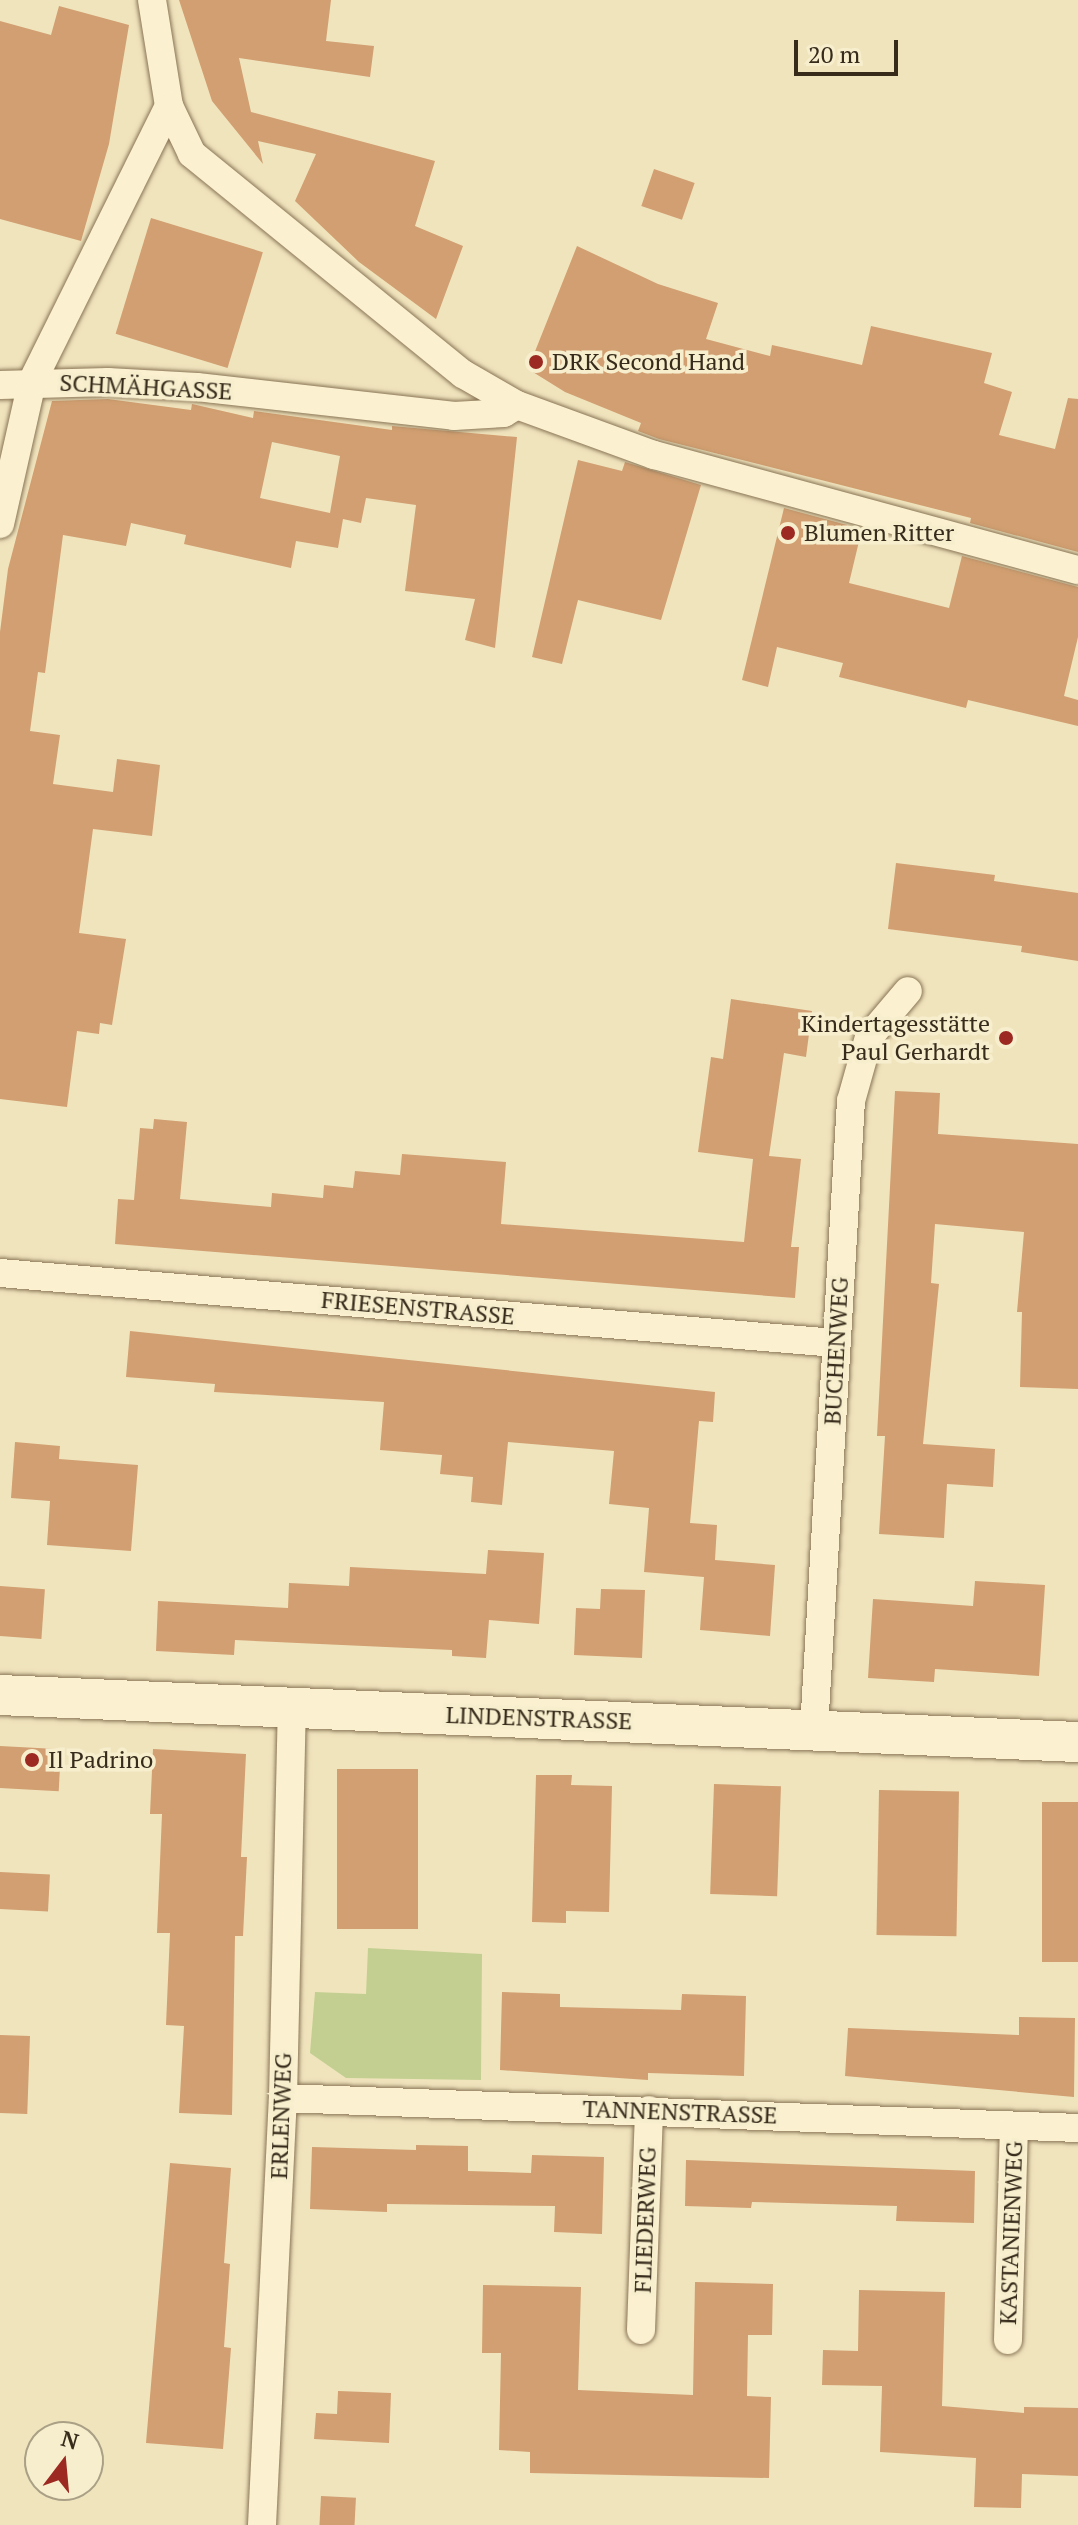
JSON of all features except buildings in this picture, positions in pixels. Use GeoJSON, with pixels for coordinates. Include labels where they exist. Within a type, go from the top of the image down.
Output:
{"type":"FeatureCollection","features":[{"type":"Feature","properties":{"kind":"main road","name":"LINDENSTRASSE"},"geometry":{"type":"LineString","coordinates":[[0,1695],[1078,1742]]}},
{"type":"Feature","properties":{"kind":"street"},"geometry":{"type":"LineString","coordinates":[[152,0],[169,106],[192,154],[463,374],[517,405],[654,455],[1078,570]]}},
{"type":"Feature","properties":{"kind":"street","name":"SCHMÄHGASSE"},"geometry":{"type":"LineString","coordinates":[[169,106],[131,172],[32,382],[197,387],[454,416],[504,413],[517,405]]}},
{"type":"Feature","properties":{"kind":"street"},"geometry":{"type":"LineString","coordinates":[[0,385],[32,382],[0,524]]}},
{"type":"Feature","properties":{"kind":"street","name":"BUCHENWEG"},"geometry":{"type":"LineString","coordinates":[[814,1729],[855,1072],[869,1037],[908,991]]}},
{"type":"Feature","properties":{"kind":"street","name":"FRIESENSTRASSE"},"geometry":{"type":"LineString","coordinates":[[0,1273],[836,1343]]}},
{"type":"Feature","properties":{"kind":"street","name":"ERLENWEG"},"geometry":{"type":"LineString","coordinates":[[262,2525],[283,2098],[292,1707]]}},
{"type":"Feature","properties":{"kind":"street","name":"TANNENSTRASSE"},"geometry":{"type":"LineString","coordinates":[[283,2098],[1078,2128]]}},
{"type":"Feature","properties":{"kind":"street","name":"FLIEDERWEG"},"geometry":{"type":"LineString","coordinates":[[641,2330],[649,2110]]}},
{"type":"Feature","properties":{"kind":"street","name":"KASTANIENWEG"},"geometry":{"type":"LineString","coordinates":[[1008,2340],[1014,2126]]}},
{"type":"Feature","properties":{"kind":"green space"},"geometry":{"type":"Polygon","coordinates":[[[368,1948],[482,1954],[481,2080],[346,2078],[310,2053],[315,1992],[366,1994],[368,1948]]]}},
{"type":"Feature","properties":{"kind":"place","name":"DRK Second Hand"},"geometry":{"type":"Point","coordinates":[536,362]}},
{"type":"Feature","properties":{"kind":"place","name":"Blumen Ritter"},"geometry":{"type":"Point","coordinates":[788,533]}},
{"type":"Feature","properties":{"kind":"place","name":"Kindertagesstätte Paul Gerhardt"},"geometry":{"type":"Point","coordinates":[1006,1038]}},
{"type":"Feature","properties":{"kind":"place","name":"Il Padrino"},"geometry":{"type":"Point","coordinates":[32,1760]}}]}
